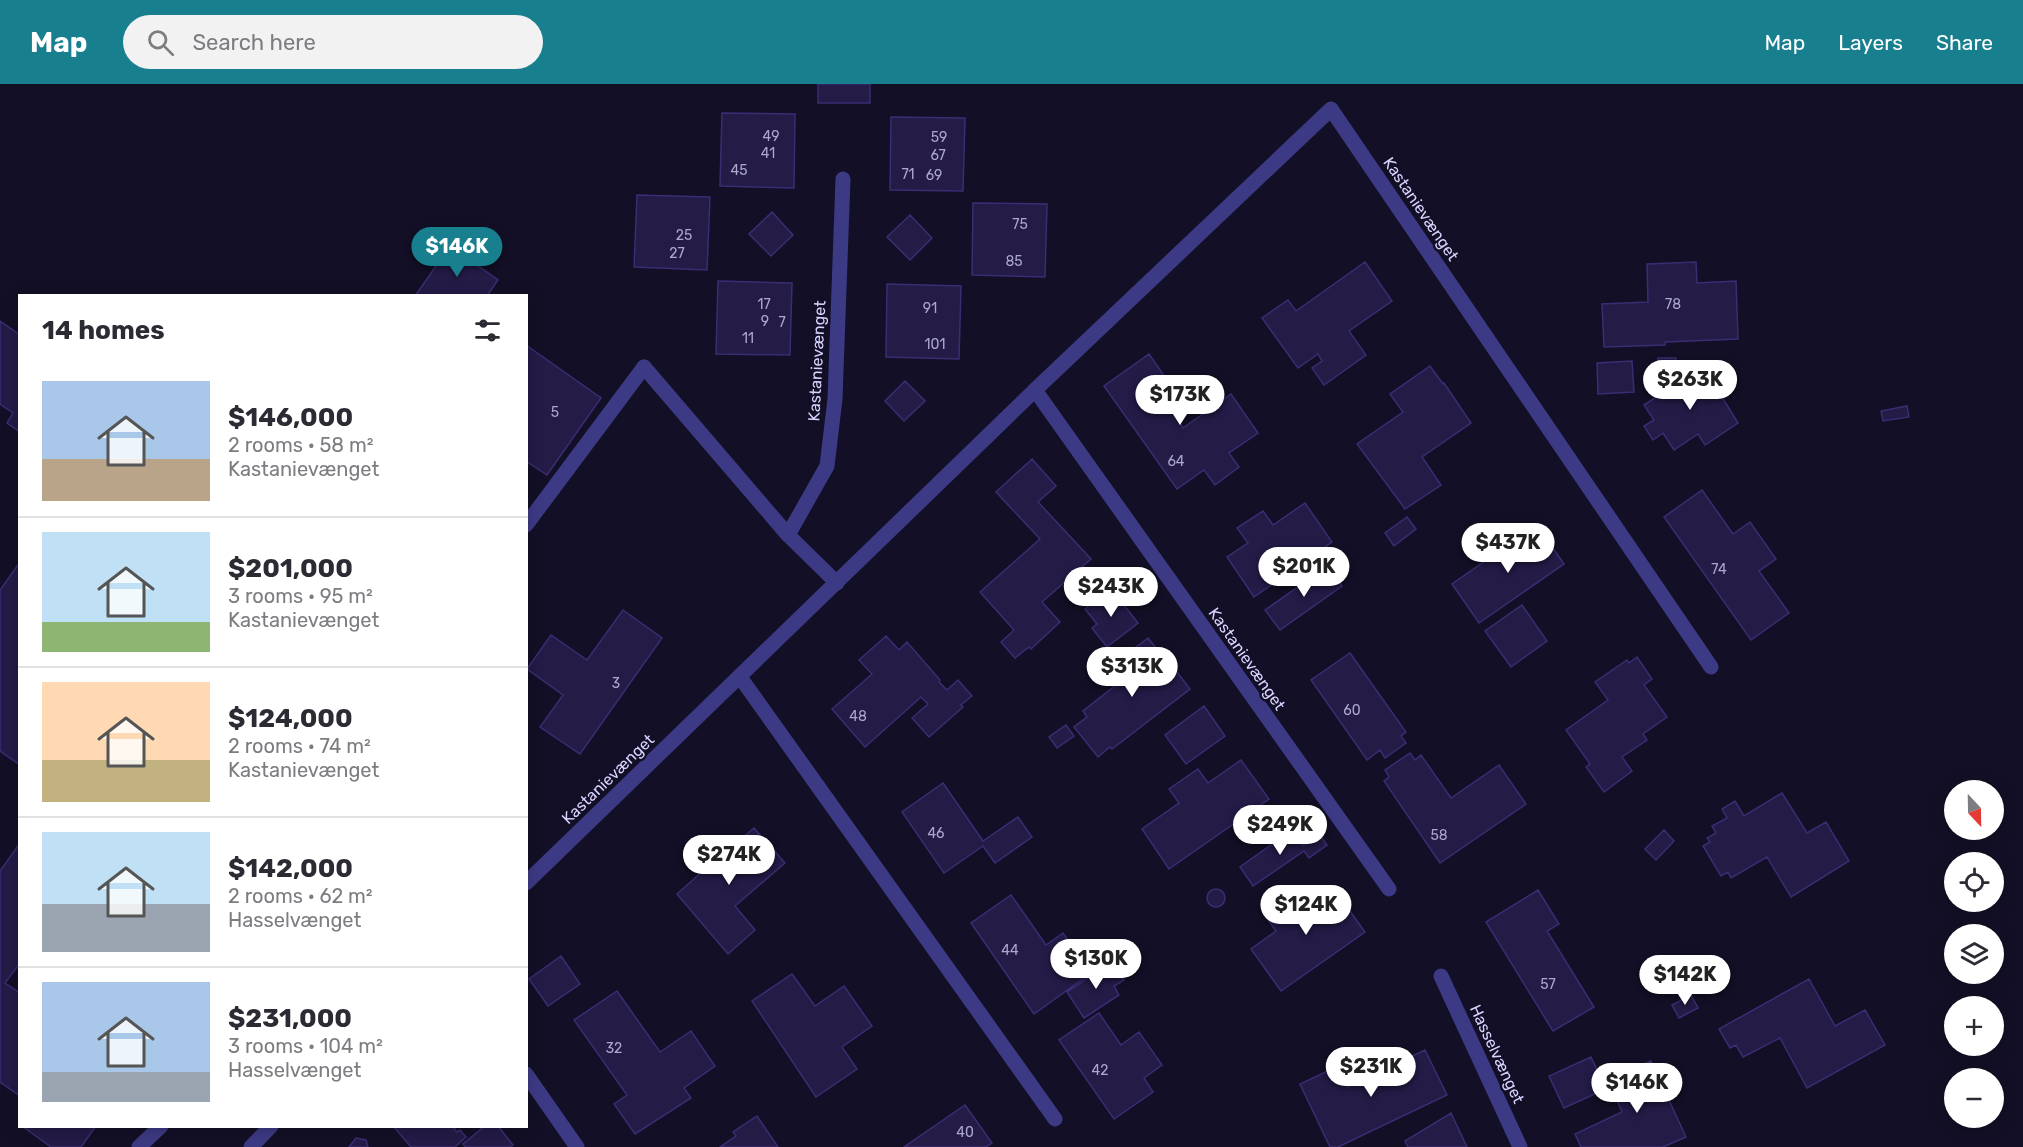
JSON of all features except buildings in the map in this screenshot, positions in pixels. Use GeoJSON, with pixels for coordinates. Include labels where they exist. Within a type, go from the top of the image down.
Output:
{"type":"FeatureCollection","features":[{"type":"Feature","properties":{"kind":"street","name":"Kastanievænget"},"geometry":{"type":"LineString","coordinates":[[528,881],[1035,390],[1331,109],[1711,667]]}},
{"type":"Feature","properties":{"kind":"street","name":"Kastanievænget"},"geometry":{"type":"LineString","coordinates":[[788,535],[827,466],[835,399],[843,179]]}},
{"type":"Feature","properties":{"kind":"street"},"geometry":{"type":"LineString","coordinates":[[528,522],[644,367],[788,535],[837,583]]}},
{"type":"Feature","properties":{"kind":"street","name":"Kastanievænget"},"geometry":{"type":"LineString","coordinates":[[1035,390],[1389,889]]}},
{"type":"Feature","properties":{"kind":"street"},"geometry":{"type":"LineString","coordinates":[[740,677],[1055,1119]]}},
{"type":"Feature","properties":{"kind":"street","name":"Hasselvænget"},"geometry":{"type":"LineString","coordinates":[[1441,976],[1520,1147]]}},
{"type":"Feature","properties":{"kind":"street"},"geometry":{"type":"LineString","coordinates":[[528,1077],[577,1147]]}},
{"type":"Feature","properties":{"kind":"street"},"geometry":{"type":"LineString","coordinates":[[139,1147],[159,1128]]}},
{"type":"Feature","properties":{"kind":"street"},"geometry":{"type":"LineString","coordinates":[[251,1147],[269,1128]]}}]}
